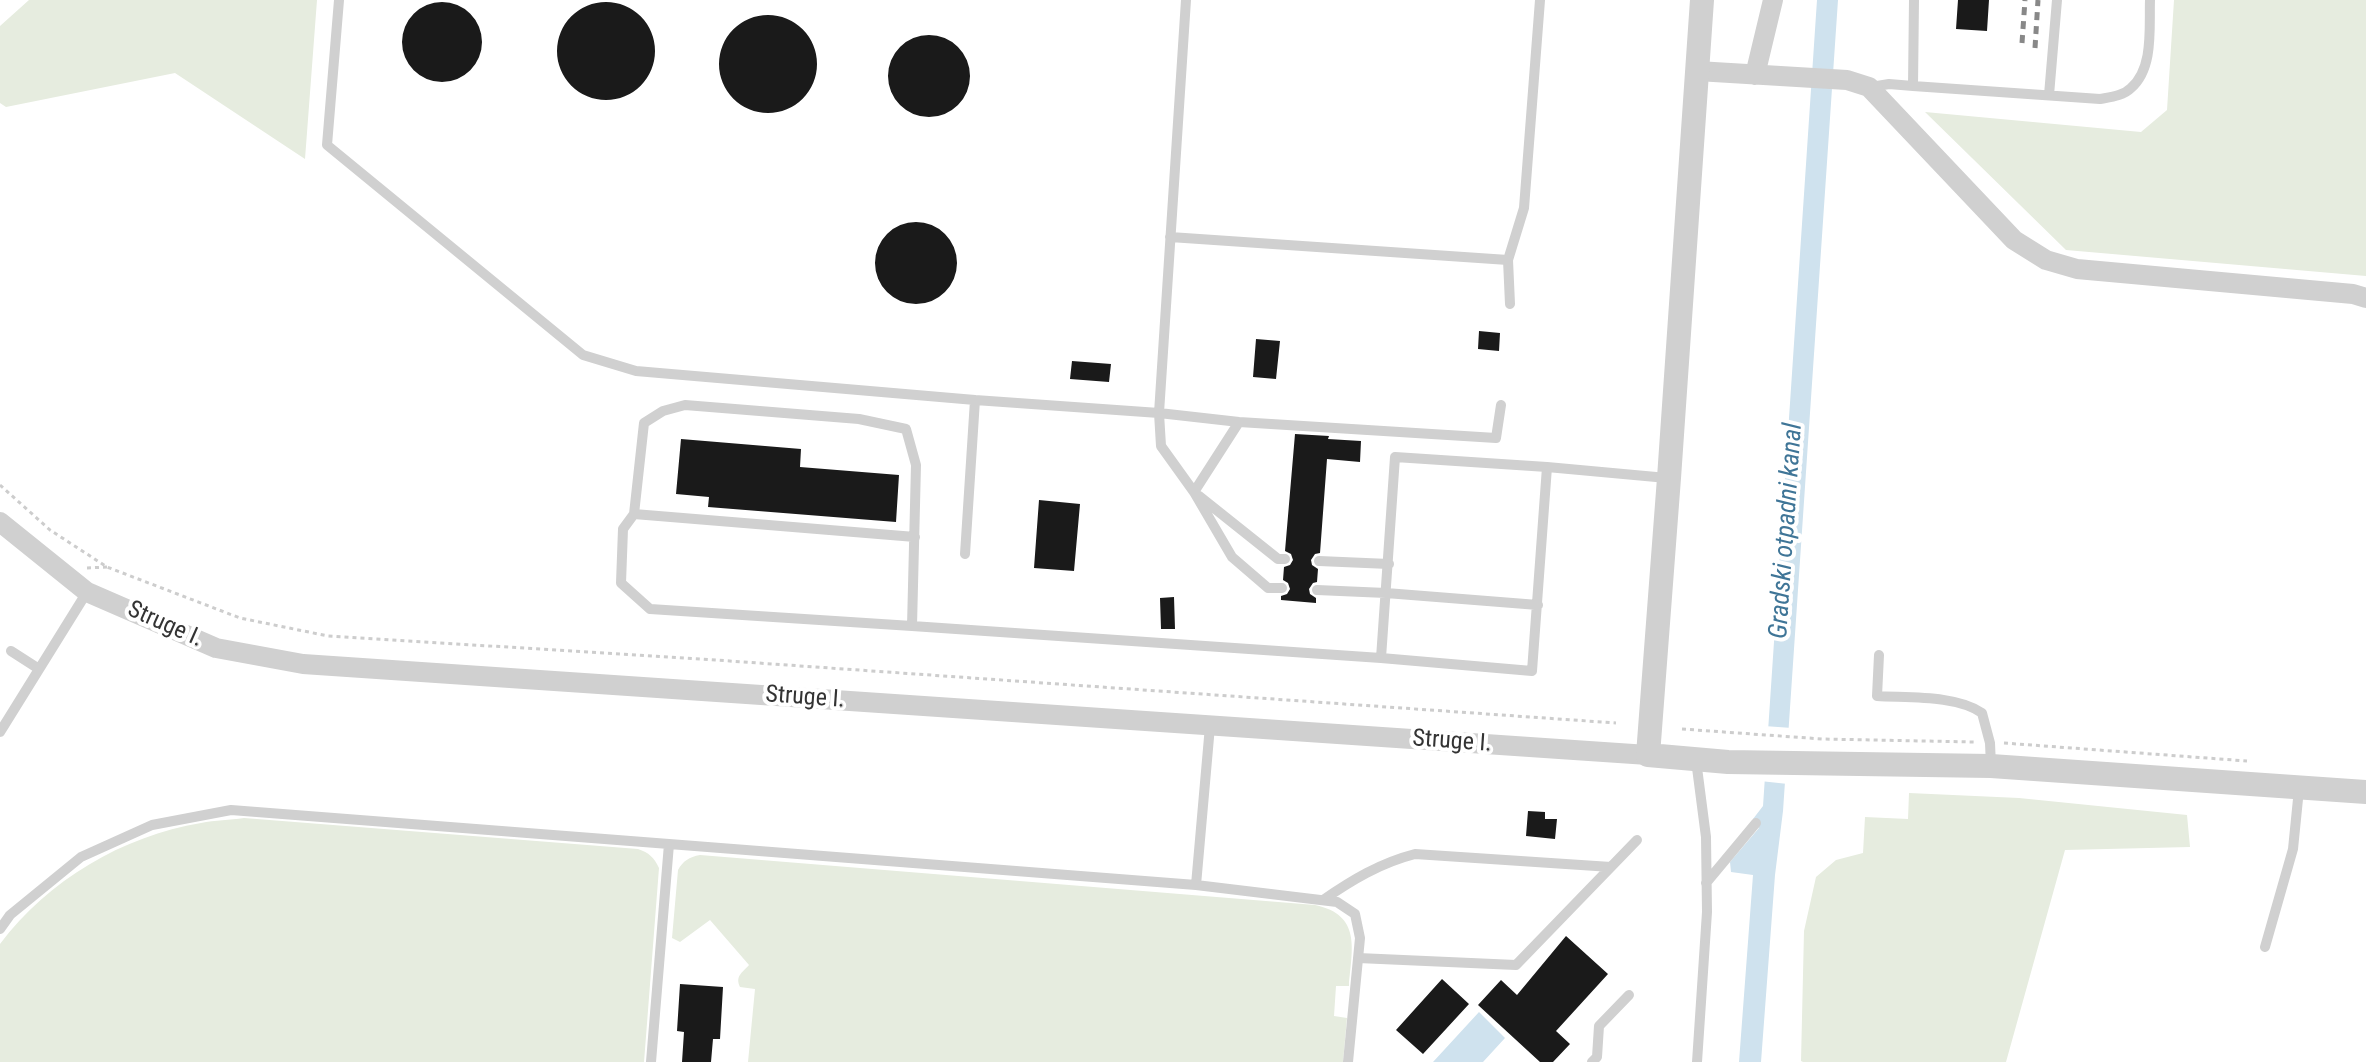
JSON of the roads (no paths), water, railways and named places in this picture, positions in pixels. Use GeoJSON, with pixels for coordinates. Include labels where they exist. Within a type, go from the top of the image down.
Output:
{"type":"FeatureCollection","features":[{"type":"Feature","properties":{"kind":"street"},"geometry":{"type":"LineString","coordinates":[[1702,0],[1648,755],[1820,765],[1991,766],[2366,792]]}},
{"type":"Feature","properties":{"kind":"street"},"geometry":{"type":"LineString","coordinates":[[1755,75],[1773,0]]}},
{"type":"Feature","properties":{"kind":"street"},"geometry":{"type":"LineString","coordinates":[[1697,71],[1847,80],[1869,87],[2014,240],[2046,260],[2077,269],[2353,294],[2366,298]]}},
{"type":"Feature","properties":{"kind":"street","name":"Struge I."},"geometry":{"type":"LineString","coordinates":[[0,522],[87,592],[216,648],[303,664],[1648,755]]}},
{"type":"Feature","properties":{"kind":"lane"},"geometry":{"type":"LineString","coordinates":[[339,0],[327,145],[583,355],[636,371],[1239,422],[1496,438],[1501,405]]}},
{"type":"Feature","properties":{"kind":"lane"},"geometry":{"type":"LineString","coordinates":[[1186,0],[1159,413],[1161,446],[1194,492],[1232,557],[1268,588],[1282,588]]}},
{"type":"Feature","properties":{"kind":"lane"},"geometry":{"type":"LineString","coordinates":[[1510,304],[1508,260],[1524,208],[1540,0]]}},
{"type":"Feature","properties":{"kind":"lane"},"geometry":{"type":"LineString","coordinates":[[1913,86],[1914,0]]}},
{"type":"Feature","properties":{"kind":"lane"},"geometry":{"type":"LineString","coordinates":[[2049,95],[2057,0]]}},
{"type":"Feature","properties":{"kind":"lane"},"geometry":{"type":"LineString","coordinates":[[1869,87],[1889,84],[2100,99],[2118,96],[2131,89],[2142,73],[2148,52],[2150,0]]}},
{"type":"Feature","properties":{"kind":"lane"},"geometry":{"type":"LineString","coordinates":[[1170,237],[1508,260]]}},
{"type":"Feature","properties":{"kind":"lane"},"geometry":{"type":"LineString","coordinates":[[965,554],[975,400]]}},
{"type":"Feature","properties":{"kind":"lane"},"geometry":{"type":"LineString","coordinates":[[912,626],[916,465],[906,429],[859,419],[685,405],[663,411],[644,423],[634,514],[623,529],[621,583],[650,609],[1532,671],[1547,467]]}},
{"type":"Feature","properties":{"kind":"lane"},"geometry":{"type":"LineString","coordinates":[[1194,492],[1239,422]]}},
{"type":"Feature","properties":{"kind":"lane"},"geometry":{"type":"LineString","coordinates":[[1381,658],[1395,457],[1669,478]]}},
{"type":"Feature","properties":{"kind":"lane"},"geometry":{"type":"LineString","coordinates":[[1194,492],[1278,559],[1285,559]]}},
{"type":"Feature","properties":{"kind":"lane"},"geometry":{"type":"LineString","coordinates":[[634,514],[915,537]]}},
{"type":"Feature","properties":{"kind":"lane"},"geometry":{"type":"LineString","coordinates":[[1319,561],[1389,564]]}},
{"type":"Feature","properties":{"kind":"lane"},"geometry":{"type":"LineString","coordinates":[[1317,590],[1538,605]]}},
{"type":"Feature","properties":{"kind":"lane"},"geometry":{"type":"LineString","coordinates":[[0,732],[87,592]]}},
{"type":"Feature","properties":{"kind":"lane"},"geometry":{"type":"LineString","coordinates":[[11,651],[39,669]]}},
{"type":"Feature","properties":{"kind":"lane"},"geometry":{"type":"LineString","coordinates":[[1879,655],[1877,696],[1958,702],[1972,705],[1982,713],[1990,743],[1991,766]]}},
{"type":"Feature","properties":{"kind":"lane"},"geometry":{"type":"LineString","coordinates":[[1196,885],[1210,726]]}},
{"type":"Feature","properties":{"kind":"lane"},"geometry":{"type":"LineString","coordinates":[[1696,760],[1706,837],[1707,912],[1697,1062]]}},
{"type":"Feature","properties":{"kind":"lane"},"geometry":{"type":"LineString","coordinates":[[2265,947],[2293,849],[2299,787]]}},
{"type":"Feature","properties":{"kind":"lane"},"geometry":{"type":"LineString","coordinates":[[0,929],[10,915],[81,857],[152,825],[231,810],[1196,885],[1337,902],[1355,914],[1360,938],[1348,1062]]}},
{"type":"Feature","properties":{"kind":"lane"},"geometry":{"type":"LineString","coordinates":[[1706,883],[1756,823]]}},
{"type":"Feature","properties":{"kind":"lane"},"geometry":{"type":"LineString","coordinates":[[1358,958],[1516,965],[1637,840]]}},
{"type":"Feature","properties":{"kind":"lane"},"geometry":{"type":"LineString","coordinates":[[651,1062],[669,844]]}},
{"type":"Feature","properties":{"kind":"lane"},"geometry":{"type":"LineString","coordinates":[[1323,900],[1351,880],[1393,860],[1415,854],[1611,867]]}},
{"type":"Feature","properties":{"kind":"lane"},"geometry":{"type":"LineString","coordinates":[[1592,1062],[1597,1057],[1599,1026],[1629,995]]}},
{"type":"Feature","properties":{"kind":"water","name":"Gradski otpadni kanal"},"geometry":{"type":"Polygon","coordinates":[[[1817,0],[1838,0],[1783,811],[1761,1062],[1739,1062],[1753,875],[1731,872],[1730,862],[1759,828],[1753,819],[1763,806],[1817,0]]]}},
{"type":"Feature","properties":{"kind":"water"},"geometry":{"type":"Polygon","coordinates":[[[1479,1012],[1505,1038],[1483,1062],[1433,1062],[1479,1012]]]}},
{"type":"Feature","properties":{"kind":"railway"},"geometry":{"type":"LineString","coordinates":[[2022,43],[2025,0]]}},
{"type":"Feature","properties":{"kind":"railway"},"geometry":{"type":"LineString","coordinates":[[2035,48],[2038,0]]}}]}
